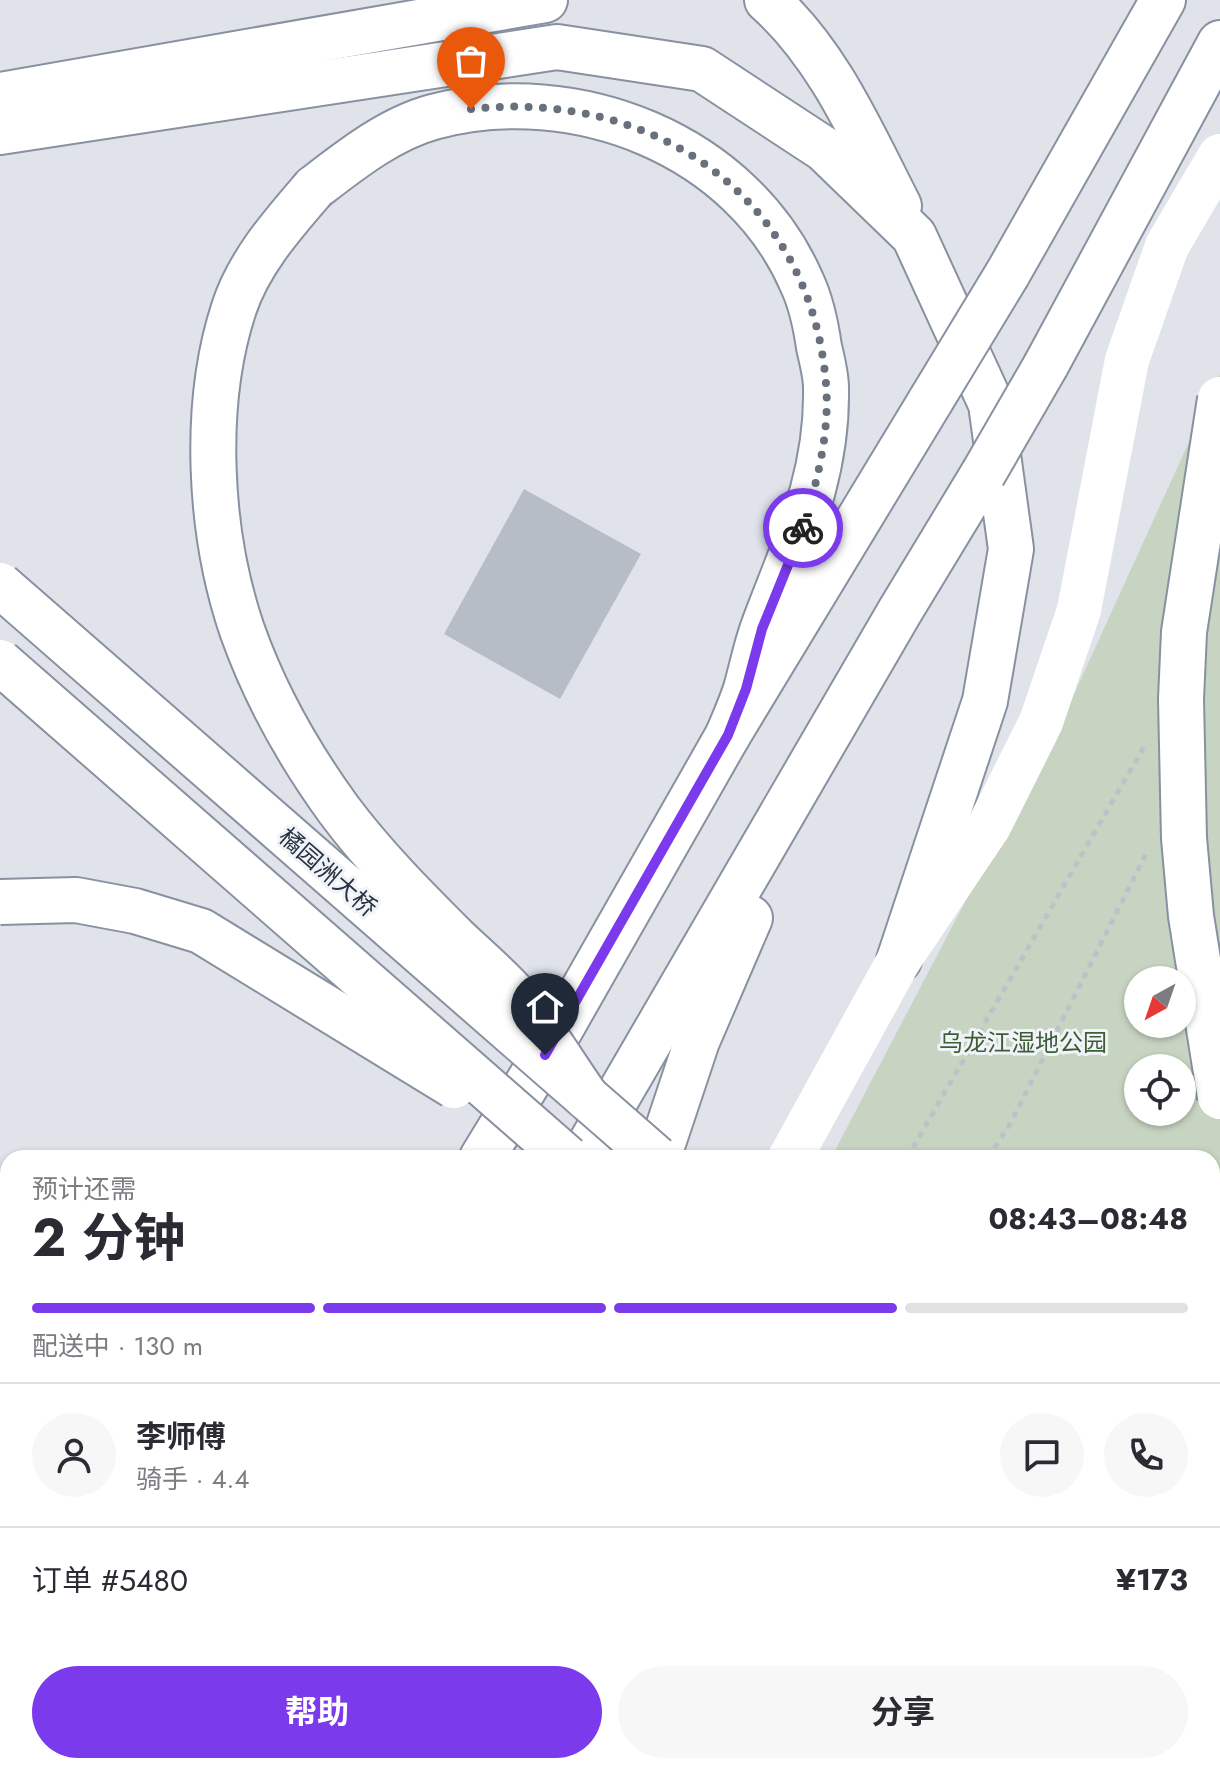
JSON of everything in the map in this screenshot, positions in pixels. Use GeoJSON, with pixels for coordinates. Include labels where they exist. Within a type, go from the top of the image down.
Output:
{"type":"FeatureCollection","features":[{"type":"Feature","properties":{"kind":"main road"},"geometry":{"type":"LineString","coordinates":[[0,95],[545,0]]}},
{"type":"Feature","properties":{"kind":"main road"},"geometry":{"type":"LineString","coordinates":[[767,0],[788,19],[840,91],[914,236],[991,404],[1011,549],[985,701],[899,960]]}},
{"type":"Feature","properties":{"kind":"main road"},"geometry":{"type":"LineString","coordinates":[[487,1150],[568,1016],[728,735],[1008,273],[1163,0]]}},
{"type":"Feature","properties":{"kind":"main road"},"geometry":{"type":"LineString","coordinates":[[568,1150],[983,474],[1046,365],[1220,43]]}},
{"type":"Feature","properties":{"kind":"main road"},"geometry":{"type":"LineString","coordinates":[[0,132],[557,47],[702,69],[824,149],[914,236]]}},
{"type":"Feature","properties":{"kind":"main road"},"geometry":{"type":"LineString","coordinates":[[587,1098],[516,998],[392,873],[341,812],[287,731],[242,629],[226,567],[217,513],[214,418],[220,363],[234,306],[254,265],[283,224],[314,188],[351,160],[389,137],[430,118],[471,109],[510,105],[592,113],[635,127],[708,166],[747,200],[780,241],[803,284],[816,326],[826,385],[825,424],[821,460],[811,501],[762,629],[746,689],[728,735]]}},
{"type":"Feature","properties":{"kind":"main road"},"geometry":{"type":"LineString","coordinates":[[794,1150],[899,960],[989,826],[1041,722],[1079,610],[1127,360],[1167,246],[1220,156]]}},
{"type":"Feature","properties":{"kind":"main road"},"geometry":{"type":"LineString","coordinates":[[1220,399],[1184,632],[1181,741],[1184,838],[1191,916],[1220,1097]]}},
{"type":"Feature","properties":{"kind":"main road","name":"橘园洲大桥"},"geometry":{"type":"LineString","coordinates":[[0,585],[648,1150]]}},
{"type":"Feature","properties":{"kind":"main road"},"geometry":{"type":"LineString","coordinates":[[660,1150],[697,1041],[732,957],[778,856],[900,611]]}},
{"type":"Feature","properties":{"kind":"main road"},"geometry":{"type":"LineString","coordinates":[[0,662],[563,1150]]}},
{"type":"Feature","properties":{"kind":"main road"},"geometry":{"type":"LineString","coordinates":[[0,902],[76,900],[135,911],[201,931],[561,1150]]}},
{"type":"Feature","properties":{"kind":"path"},"geometry":{"type":"LineString","coordinates":[[912,1150],[1152,733]]}},
{"type":"Feature","properties":{"kind":"path"},"geometry":{"type":"LineString","coordinates":[[993,1150],[1010,1124],[1150,846]]}},
{"type":"Feature","properties":{"kind":"green space","name":"乌龙江湿地公园"},"geometry":{"type":"Polygon","coordinates":[[[1220,374],[1220,1150],[835,1150],[1075,692],[1220,374]]]}},
{"type":"Feature","properties":{"kind":"building"},"geometry":{"type":"Polygon","coordinates":[[[524,489],[641,554],[560,699],[444,634],[524,489]]]}},
{"type":"Feature","properties":{"kind":"way so far"},"geometry":{"type":"LineString","coordinates":[[471,109],[510,105],[548,108],[592,113],[635,127],[708,166],[747,200],[780,241],[803,284],[816,326],[826,385],[821,460],[803,528]]}},
{"type":"Feature","properties":{"kind":"route"},"geometry":{"type":"LineString","coordinates":[[545,1055],[728,735],[746,689],[762,629],[803,528]]}}]}
